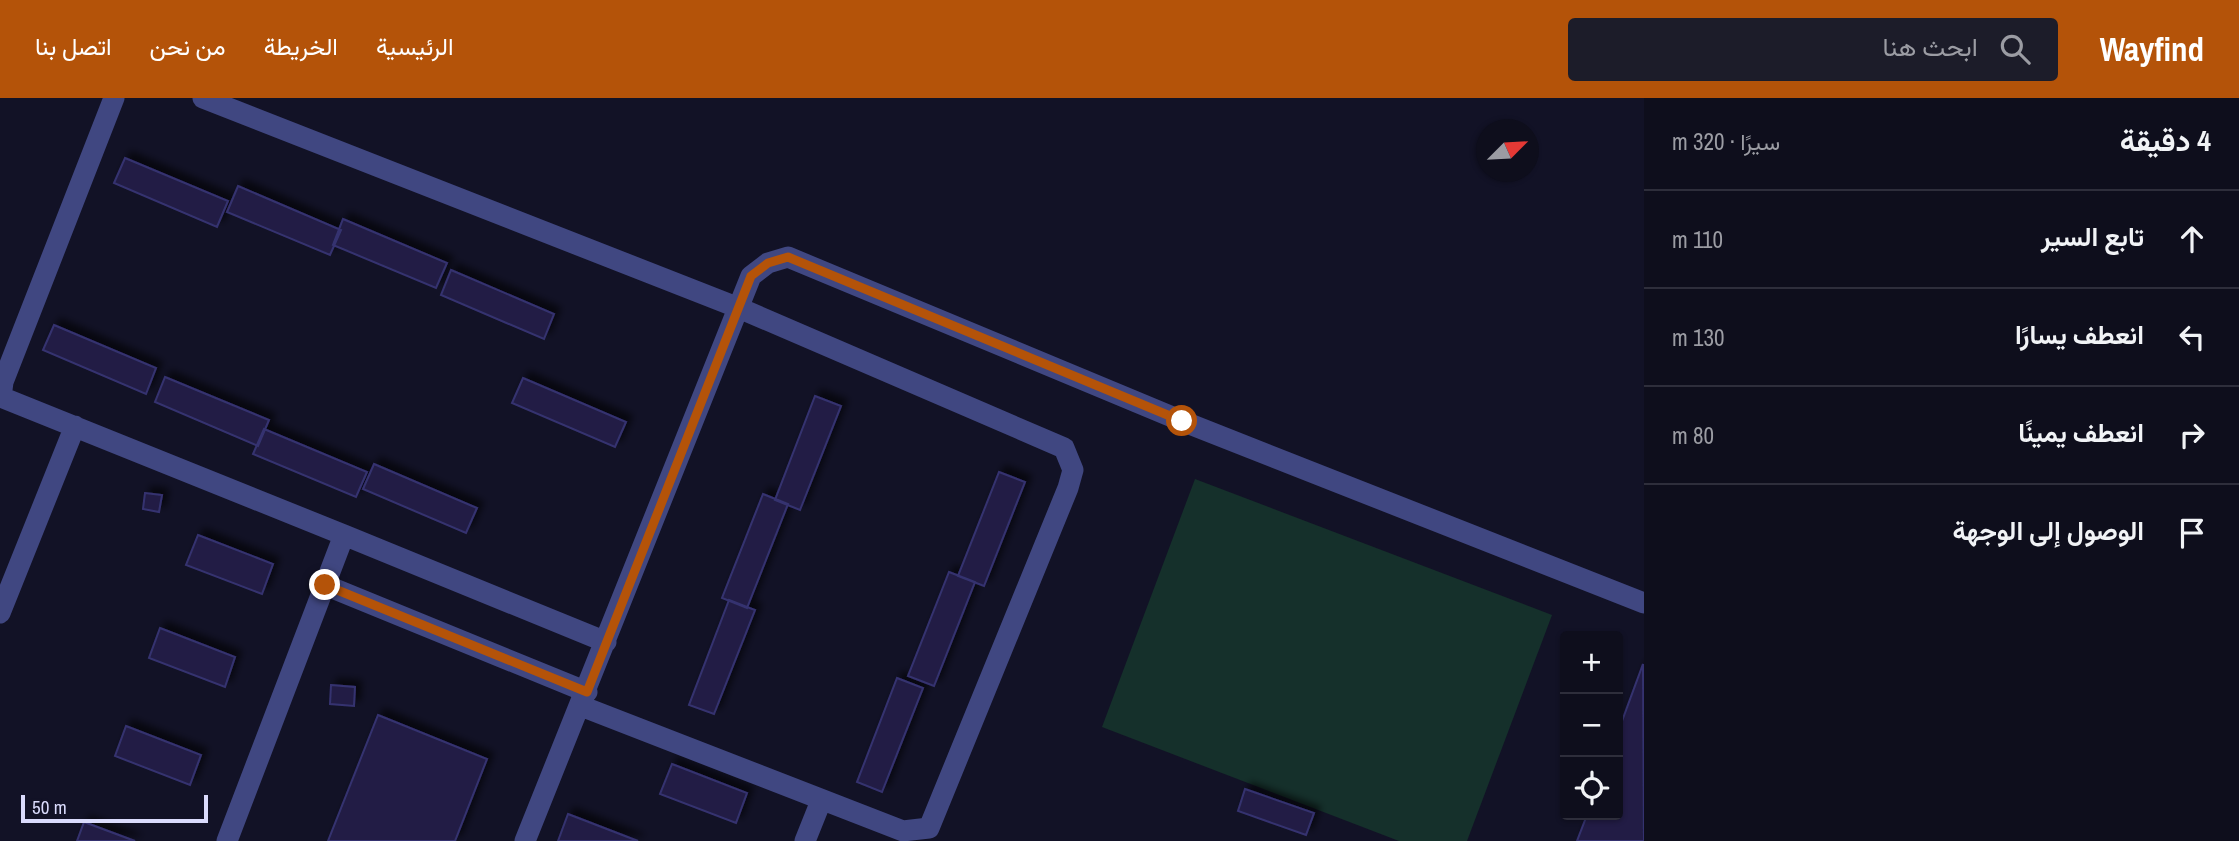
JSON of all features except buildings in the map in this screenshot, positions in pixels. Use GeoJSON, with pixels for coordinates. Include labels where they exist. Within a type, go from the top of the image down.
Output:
{"type":"FeatureCollection","features":[{"type":"Feature","properties":{"kind":"street"},"geometry":{"type":"LineString","coordinates":[[114,98],[3,382],[1,397],[606,642]]}},
{"type":"Feature","properties":{"kind":"street"},"geometry":{"type":"LineString","coordinates":[[203,98],[739,308],[1044,438],[1064,448],[1073,470],[929,828],[903,831],[821,801],[325,585]]}},
{"type":"Feature","properties":{"kind":"street"},"geometry":{"type":"LineString","coordinates":[[525,841],[751,276],[768,263],[788,257],[1182,421],[1644,603]]}},
{"type":"Feature","properties":{"kind":"street"},"geometry":{"type":"LineString","coordinates":[[0,613],[75,426]]}},
{"type":"Feature","properties":{"kind":"street"},"geometry":{"type":"LineString","coordinates":[[227,841],[344,535]]}},
{"type":"Feature","properties":{"kind":"street"},"geometry":{"type":"LineString","coordinates":[[805,841],[821,801]]}},
{"type":"Feature","properties":{"kind":"green space"},"geometry":{"type":"Polygon","coordinates":[[[1195,479],[1552,615],[1467,841],[1399,841],[1102,727],[1195,479]]]}},
{"type":"Feature","properties":{"kind":"route"},"geometry":{"type":"LineString","coordinates":[[325,585],[587,692],[751,276],[768,263],[788,257],[1182,421]]}}]}
